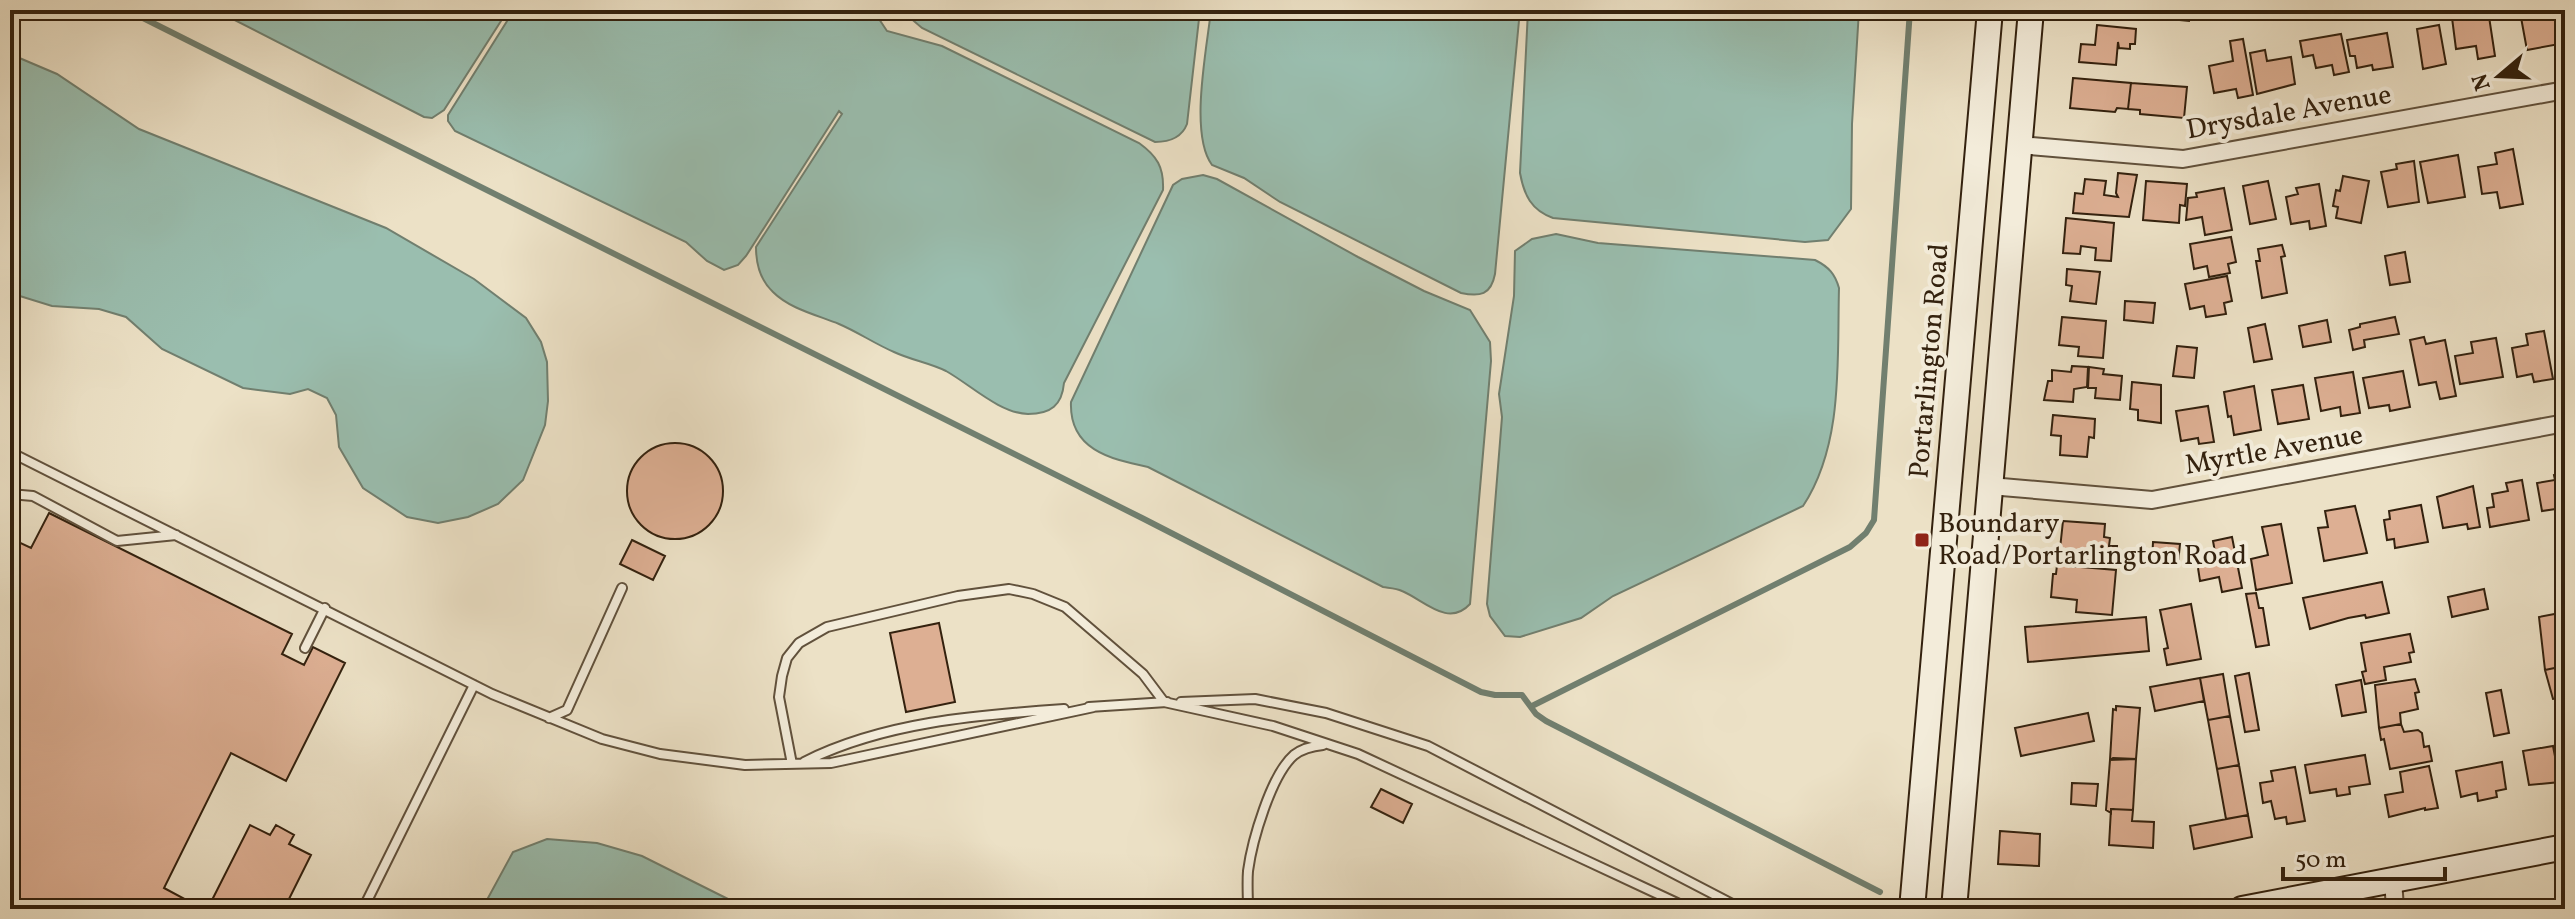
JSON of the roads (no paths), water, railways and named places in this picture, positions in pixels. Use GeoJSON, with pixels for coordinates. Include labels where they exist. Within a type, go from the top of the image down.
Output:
{"type":"FeatureCollection","features":[{"type":"Feature","properties":{"kind":"main road","name":"Portarlington Road"},"geometry":{"type":"LineString","coordinates":[[1912,909],[1990,10]]}},
{"type":"Feature","properties":{"kind":"main road"},"geometry":{"type":"LineString","coordinates":[[1954,909],[2031,10]]}},
{"type":"Feature","properties":{"kind":"main road"},"geometry":{"type":"LineString","coordinates":[[2242,909],[2565,847]]}},
{"type":"Feature","properties":{"kind":"street","name":"Drysdale Avenue"},"geometry":{"type":"LineString","coordinates":[[2019,145],[2183,159],[2565,90]]}},
{"type":"Feature","properties":{"kind":"street","name":"Myrtle Avenue"},"geometry":{"type":"LineString","coordinates":[[1990,486],[2152,500],[2565,423]]}},
{"type":"Feature","properties":{"kind":"street"},"geometry":{"type":"LineString","coordinates":[[2393,879],[2395,909]]}},
{"type":"Feature","properties":{"kind":"lane"},"geometry":{"type":"LineString","coordinates":[[10,452],[474,685],[602,739],[660,754],[745,765],[831,763],[1094,707]]}},
{"type":"Feature","properties":{"kind":"lane"},"geometry":{"type":"LineString","coordinates":[[10,494],[33,496],[117,541],[177,535]]}},
{"type":"Feature","properties":{"kind":"lane"},"geometry":{"type":"LineString","coordinates":[[549,718],[567,710],[622,588]]}},
{"type":"Feature","properties":{"kind":"lane"},"geometry":{"type":"LineString","coordinates":[[796,764],[779,697],[787,658],[799,643],[827,627],[958,596],[1009,589],[1033,594],[1065,607],[1143,674],[1164,702],[1235,716],[1358,754],[1690,909]]}},
{"type":"Feature","properties":{"kind":"lane"},"geometry":{"type":"LineString","coordinates":[[305,648],[325,608]]}},
{"type":"Feature","properties":{"kind":"lane"},"geometry":{"type":"LineString","coordinates":[[363,909],[474,685]]}},
{"type":"Feature","properties":{"kind":"lane"},"geometry":{"type":"LineString","coordinates":[[796,764],[882,733],[957,718],[1164,702],[1255,699],[1326,713],[1428,746],[1742,909]]}},
{"type":"Feature","properties":{"kind":"lane"},"geometry":{"type":"LineString","coordinates":[[1248,909],[1248,872],[1256,836],[1282,770],[1294,755],[1309,747],[1328,744]]}},
{"type":"Feature","properties":{"kind":"waterway"},"geometry":{"type":"LineString","coordinates":[[127,10],[1142,518],[1481,692],[1522,695],[1536,714],[1546,721],[1880,892]]}},
{"type":"Feature","properties":{"kind":"waterway"},"geometry":{"type":"LineString","coordinates":[[1532,706],[1850,547],[1866,533],[1874,520],[1910,10]]}},
{"type":"Feature","properties":{"kind":"place","name":"Boundary Road/Portarlington Road"},"geometry":{"type":"Point","coordinates":[1922,540]}}]}
